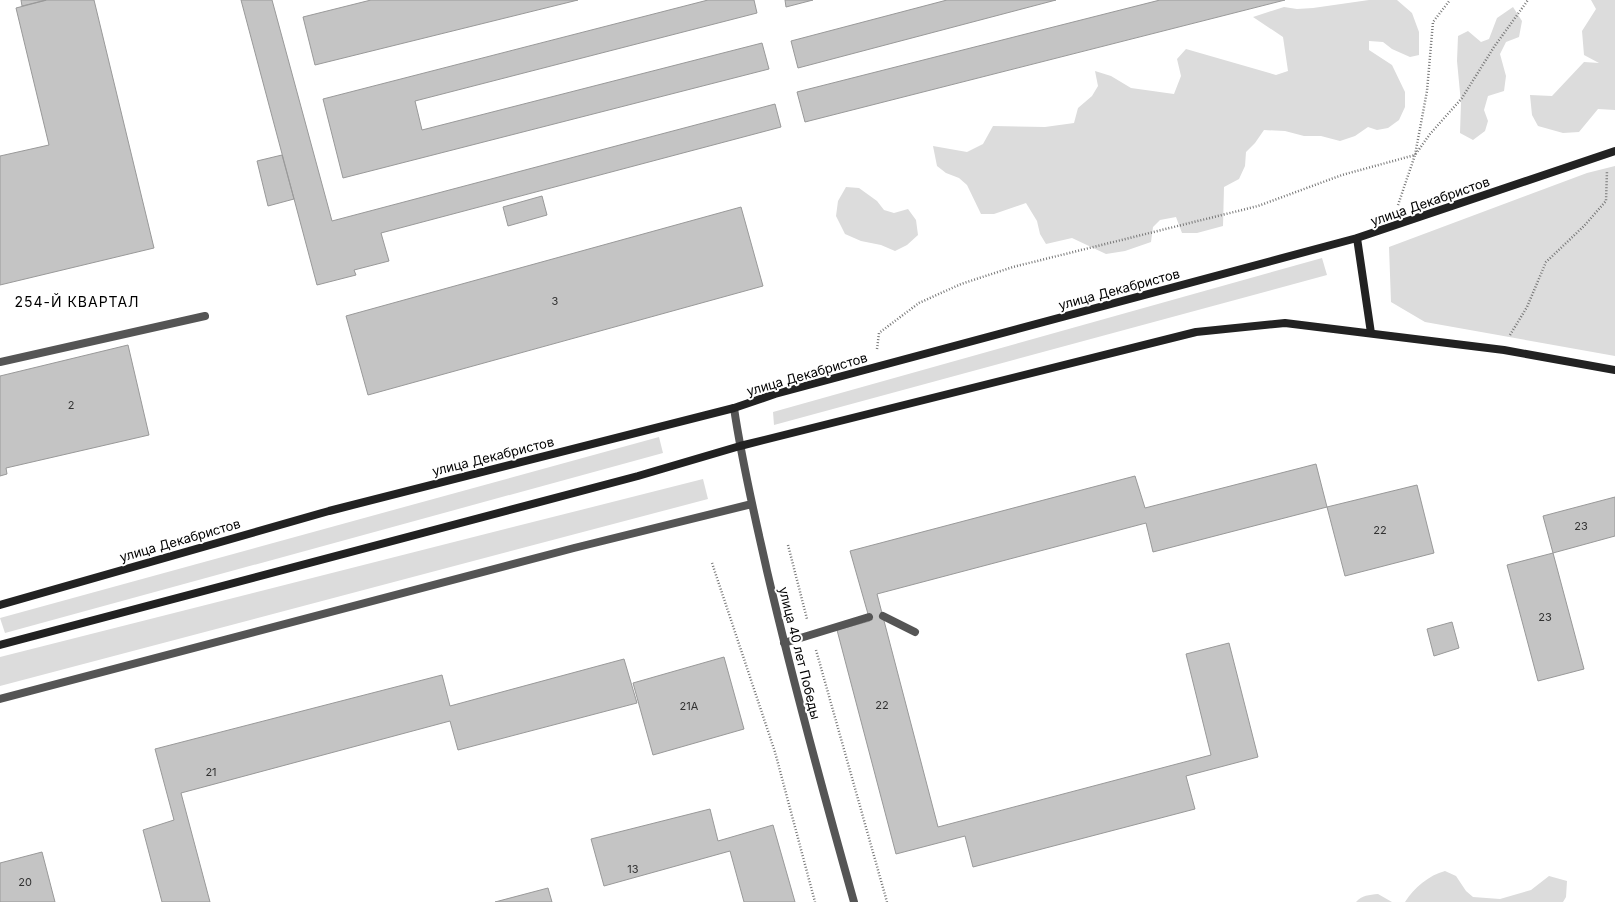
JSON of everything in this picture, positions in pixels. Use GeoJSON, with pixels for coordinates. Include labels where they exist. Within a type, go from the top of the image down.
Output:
{"type":"FeatureCollection","features":[{"type":"Feature","properties":{"kind":"street","name":"улица Декабристов"},"geometry":{"type":"LineString","coordinates":[[0,605],[328,510],[734,408],[775,394],[1358,238],[1615,152]]}},
{"type":"Feature","properties":{"kind":"street"},"geometry":{"type":"LineString","coordinates":[[1358,238],[1371,333]]}},
{"type":"Feature","properties":{"kind":"street"},"geometry":{"type":"LineString","coordinates":[[0,362],[205,316]]}},
{"type":"Feature","properties":{"kind":"street"},"geometry":{"type":"LineString","coordinates":[[0,645],[638,476],[740,446],[1196,332],[1285,323],[1504,350],[1615,370]]}},
{"type":"Feature","properties":{"kind":"street","name":"улица 40 лет Победы"},"geometry":{"type":"LineString","coordinates":[[734,408],[752,504],[784,643],[809,742],[854,902]]}},
{"type":"Feature","properties":{"kind":"street"},"geometry":{"type":"LineString","coordinates":[[0,699],[574,548],[752,504]]}},
{"type":"Feature","properties":{"kind":"street"},"geometry":{"type":"LineString","coordinates":[[883,616],[915,632]]}},
{"type":"Feature","properties":{"kind":"street"},"geometry":{"type":"LineString","coordinates":[[784,643],[869,617]]}},
{"type":"Feature","properties":{"kind":"path"},"geometry":{"type":"LineString","coordinates":[[1398,206],[1415,155],[1427,91],[1434,22],[1450,0]]}},
{"type":"Feature","properties":{"kind":"path"},"geometry":{"type":"LineString","coordinates":[[876,367],[879,333],[919,303],[961,284],[1013,267],[1258,206],[1342,175],[1415,155],[1430,134],[1462,98],[1494,47],[1528,0]]}},
{"type":"Feature","properties":{"kind":"path"},"geometry":{"type":"LineString","coordinates":[[1510,335],[1527,307],[1546,262],[1584,226],[1606,201],[1606,170]]}},
{"type":"Feature","properties":{"kind":"path"},"geometry":{"type":"LineString","coordinates":[[788,545],[811,635],[887,902]]}},
{"type":"Feature","properties":{"kind":"path"},"geometry":{"type":"LineString","coordinates":[[712,563],[775,752],[815,902]]}},
{"type":"Feature","properties":{"kind":"shaded area"},"geometry":{"type":"Polygon","coordinates":[[[1369,0],[1397,0],[1412,13],[1419,32],[1419,55],[1410,57],[1392,49],[1383,42],[1369,41],[1369,50],[1392,65],[1405,92],[1405,107],[1399,120],[1388,128],[1377,130],[1368,127],[1355,136],[1340,141],[1321,136],[1304,136],[1285,131],[1264,130],[1255,143],[1246,152],[1245,166],[1239,179],[1224,187],[1223,226],[1197,233],[1182,233],[1176,217],[1160,220],[1153,227],[1151,242],[1125,251],[1106,254],[1072,238],[1046,244],[1040,234],[1037,221],[1026,203],[994,214],[981,214],[967,185],[959,178],[946,173],[937,166],[933,146],[967,152],[983,144],[993,126],[1045,127],[1074,123],[1078,108],[1092,96],[1098,86],[1095,71],[1111,76],[1131,88],[1174,94],[1181,76],[1177,59],[1186,49],[1276,75],[1288,71],[1283,37],[1253,17],[1284,7],[1297,9],[1313,8],[1369,0]]]}},
{"type":"Feature","properties":{"kind":"shaded area"},"geometry":{"type":"Polygon","coordinates":[[[1591,0],[1615,0],[1615,110],[1598,109],[1579,132],[1563,133],[1538,126],[1532,115],[1530,95],[1552,96],[1584,62],[1599,63],[1584,55],[1582,31],[1596,9],[1591,0]]]}},
{"type":"Feature","properties":{"kind":"shaded area"},"geometry":{"type":"Polygon","coordinates":[[[1513,7],[1522,21],[1519,37],[1506,42],[1500,54],[1506,76],[1504,91],[1488,96],[1484,110],[1488,121],[1485,131],[1473,140],[1460,133],[1461,103],[1457,61],[1458,36],[1468,31],[1481,42],[1489,39],[1497,18],[1513,7]]]}},
{"type":"Feature","properties":{"kind":"shaded area"},"geometry":{"type":"Polygon","coordinates":[[[1615,166],[1615,356],[1425,322],[1391,302],[1389,247],[1587,173],[1615,166]]]}},
{"type":"Feature","properties":{"kind":"shaded area"},"geometry":{"type":"Polygon","coordinates":[[[846,187],[859,188],[877,201],[884,210],[894,213],[908,209],[916,220],[918,235],[907,245],[895,251],[881,245],[861,241],[845,234],[836,216],[838,201],[846,187]]]}},
{"type":"Feature","properties":{"kind":"shaded area"},"geometry":{"type":"Polygon","coordinates":[[[1322,258],[1327,275],[774,425],[773,412],[1322,258]]]}},
{"type":"Feature","properties":{"kind":"shaded area"},"geometry":{"type":"Polygon","coordinates":[[[659,437],[663,453],[5,633],[0,618],[659,437]]]}},
{"type":"Feature","properties":{"kind":"shaded area"},"geometry":{"type":"Polygon","coordinates":[[[703,479],[708,499],[0,686],[0,657],[703,479]]]}},
{"type":"Feature","properties":{"kind":"shaded area"},"geometry":{"type":"Polygon","coordinates":[[[1445,871],[1456,876],[1466,891],[1473,897],[1500,899],[1531,890],[1549,876],[1567,881],[1566,897],[1563,902],[1405,902],[1422,883],[1445,871]]]}},
{"type":"Feature","properties":{"kind":"shaded area"},"geometry":{"type":"Polygon","coordinates":[[[1378,894],[1392,902],[1356,902],[1363,897],[1378,894]]]}},
{"type":"Feature","properties":{"kind":"building"},"geometry":{"type":"Polygon","coordinates":[[[21,0],[46,0],[22,6],[21,0]]]}},
{"type":"Feature","properties":{"kind":"building"},"geometry":{"type":"Polygon","coordinates":[[[47,0],[94,0],[154,248],[0,285],[0,156],[49,145],[16,8],[47,0]]]}},
{"type":"Feature","properties":{"kind":"building"},"geometry":{"type":"Polygon","coordinates":[[[241,0],[272,0],[332,221],[775,104],[781,127],[381,233],[389,261],[354,270],[356,275],[317,285],[241,0]]]}},
{"type":"Feature","properties":{"kind":"building"},"geometry":{"type":"Polygon","coordinates":[[[371,0],[578,0],[315,65],[303,17],[371,0]]]}},
{"type":"Feature","properties":{"kind":"building"},"geometry":{"type":"Polygon","coordinates":[[[708,0],[754,0],[757,13],[415,101],[422,130],[762,43],[769,69],[343,178],[323,99],[708,0]]]}},
{"type":"Feature","properties":{"kind":"building"},"geometry":{"type":"Polygon","coordinates":[[[785,0],[813,0],[786,7],[785,0]]]}},
{"type":"Feature","properties":{"kind":"building"},"geometry":{"type":"Polygon","coordinates":[[[947,0],[1056,0],[798,68],[791,41],[947,0]]]}},
{"type":"Feature","properties":{"kind":"building"},"geometry":{"type":"Polygon","coordinates":[[[1160,0],[1285,0],[805,122],[797,92],[1160,0]]]}},
{"type":"Feature","properties":{"kind":"building"},"geometry":{"type":"Polygon","coordinates":[[[282,155],[294,199],[268,206],[257,161],[282,155]]]}},
{"type":"Feature","properties":{"kind":"building"},"geometry":{"type":"Polygon","coordinates":[[[542,196],[547,215],[508,226],[503,207],[542,196]]]}},
{"type":"Feature","properties":{"kind":"building"},"geometry":{"type":"Polygon","coordinates":[[[741,207],[763,286],[368,395],[346,316],[741,207]]]}},
{"type":"Feature","properties":{"kind":"building"},"geometry":{"type":"Polygon","coordinates":[[[128,345],[149,435],[6,468],[7,474],[0,476],[0,376],[128,345]]]}},
{"type":"Feature","properties":{"kind":"building"},"geometry":{"type":"Polygon","coordinates":[[[1316,464],[1327,507],[1153,552],[1146,523],[877,594],[938,827],[1211,755],[1186,654],[1229,643],[1258,757],[1186,776],[1195,809],[973,867],[965,836],[896,854],[837,630],[870,621],[850,551],[1135,476],[1145,508],[1316,464]]]}},
{"type":"Feature","properties":{"kind":"building"},"geometry":{"type":"Polygon","coordinates":[[[1417,485],[1434,553],[1345,576],[1327,507],[1417,485]]]}},
{"type":"Feature","properties":{"kind":"building"},"geometry":{"type":"Polygon","coordinates":[[[1615,497],[1615,536],[1553,553],[1543,516],[1615,497]]]}},
{"type":"Feature","properties":{"kind":"building"},"geometry":{"type":"Polygon","coordinates":[[[1553,553],[1584,669],[1538,681],[1507,565],[1553,553]]]}},
{"type":"Feature","properties":{"kind":"building"},"geometry":{"type":"Polygon","coordinates":[[[1452,622],[1459,648],[1434,656],[1427,629],[1452,622]]]}},
{"type":"Feature","properties":{"kind":"building"},"geometry":{"type":"Polygon","coordinates":[[[724,657],[744,729],[653,755],[633,683],[724,657]]]}},
{"type":"Feature","properties":{"kind":"building"},"geometry":{"type":"Polygon","coordinates":[[[624,659],[637,703],[458,750],[450,721],[181,793],[210,902],[162,902],[143,830],[174,820],[155,749],[442,675],[450,706],[624,659]]]}},
{"type":"Feature","properties":{"kind":"building"},"geometry":{"type":"Polygon","coordinates":[[[710,809],[718,841],[773,825],[795,902],[744,902],[730,851],[604,886],[591,839],[710,809]]]}},
{"type":"Feature","properties":{"kind":"building"},"geometry":{"type":"Polygon","coordinates":[[[42,852],[55,902],[0,902],[0,863],[42,852]]]}},
{"type":"Feature","properties":{"kind":"building"},"geometry":{"type":"Polygon","coordinates":[[[548,888],[552,902],[495,902],[548,888]]]}},
{"type":"Feature","properties":{"kind":"district","name":"254-Й КВАРТАЛ"},"geometry":{"type":"Point","coordinates":[77,301]}}]}
